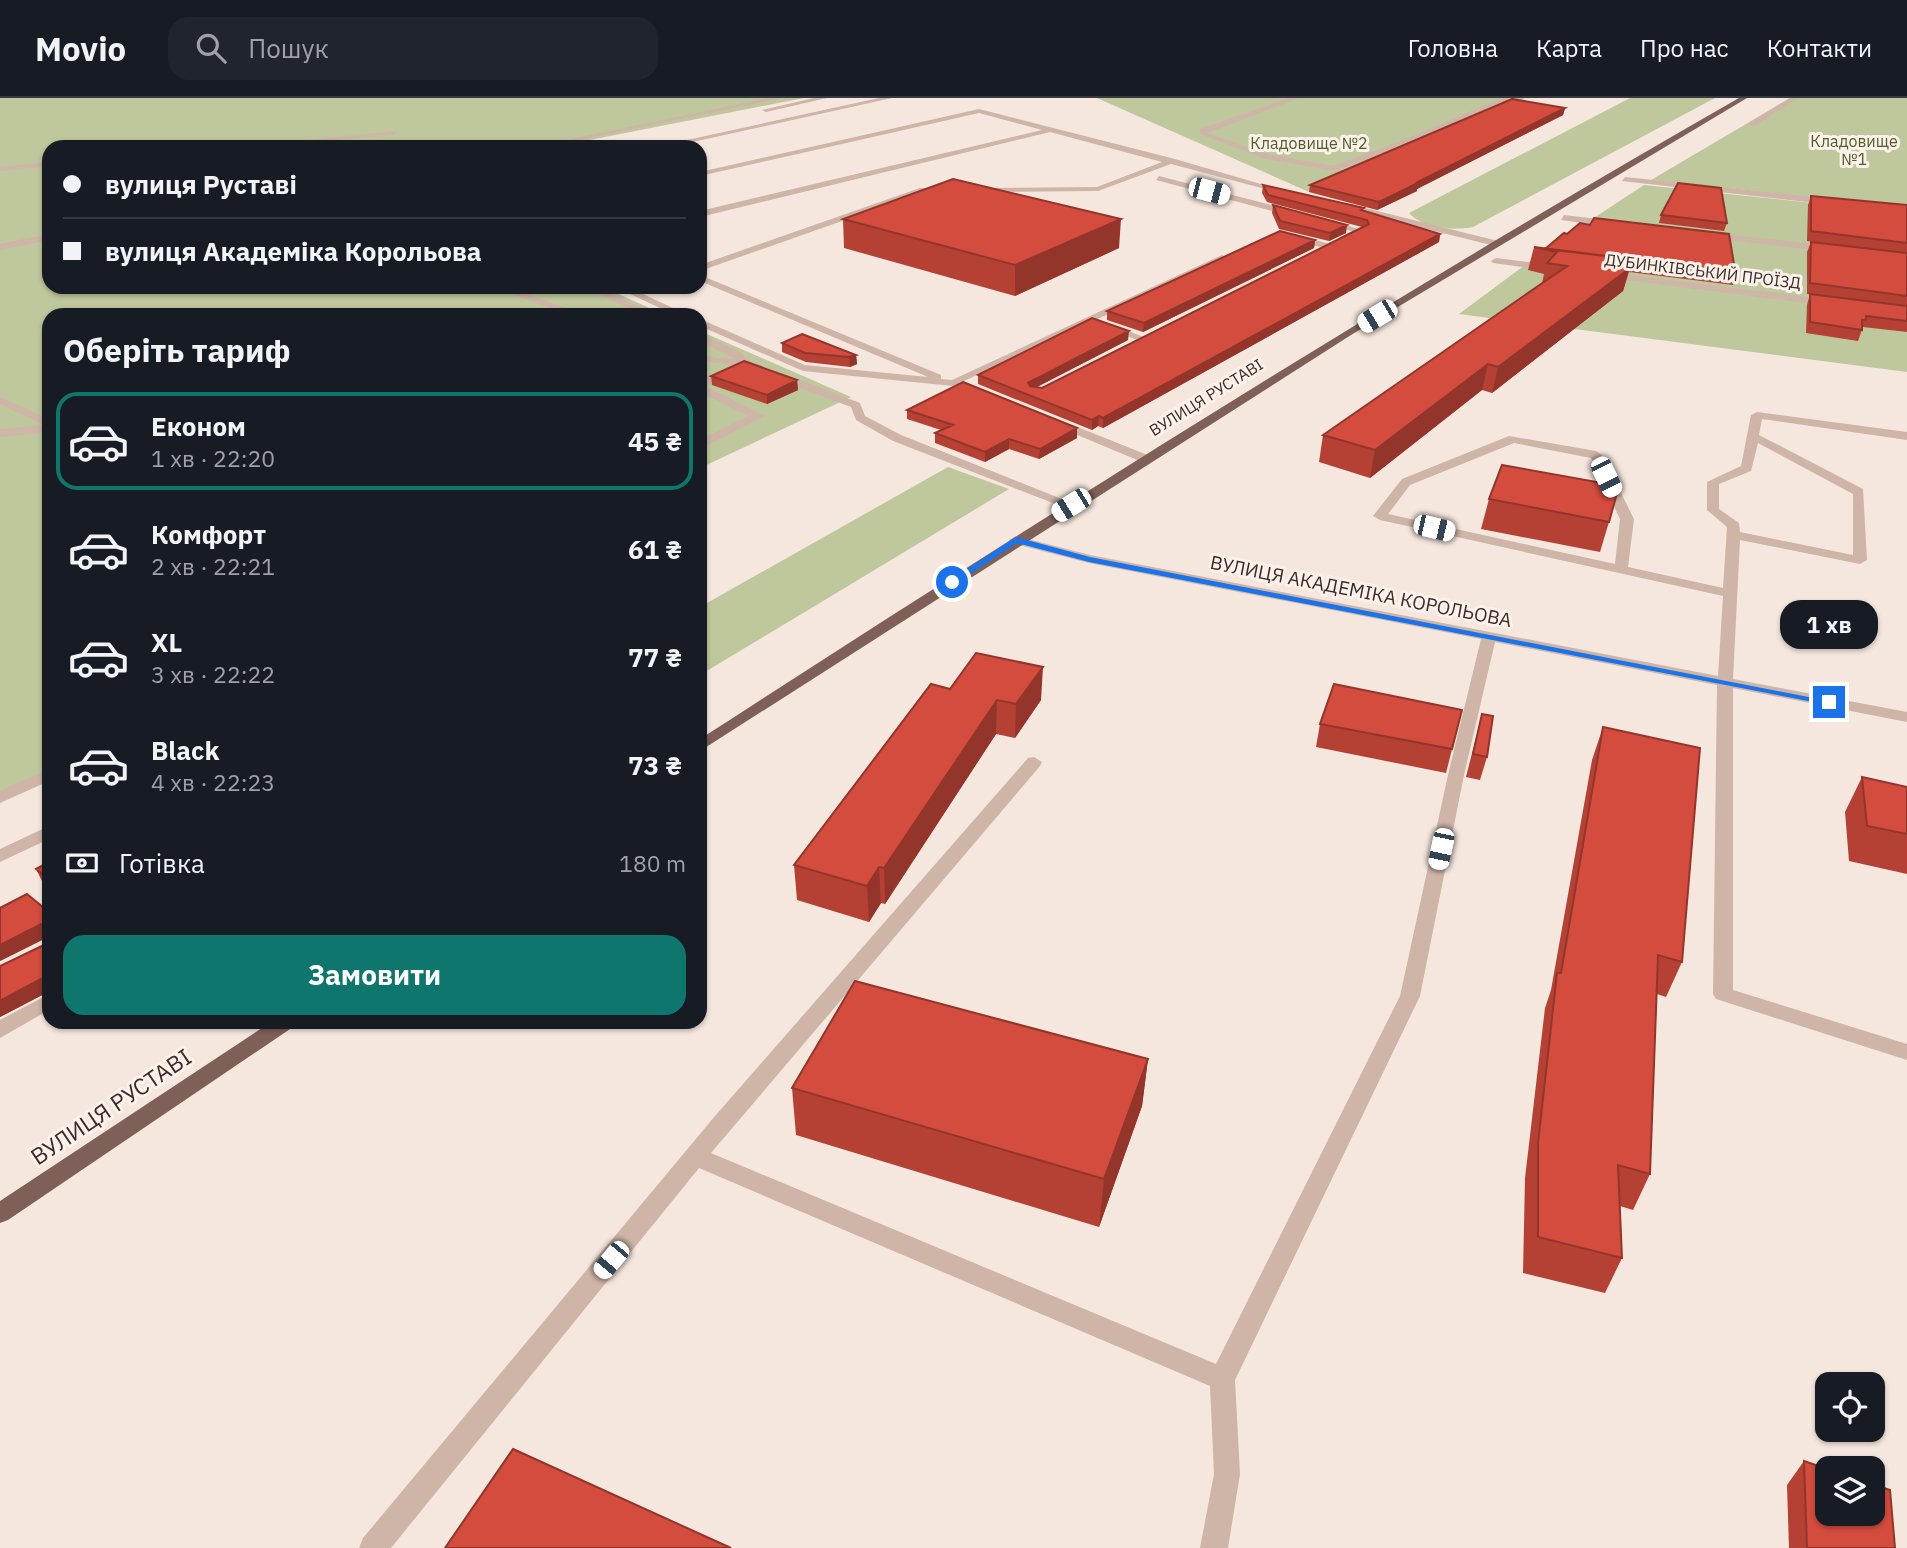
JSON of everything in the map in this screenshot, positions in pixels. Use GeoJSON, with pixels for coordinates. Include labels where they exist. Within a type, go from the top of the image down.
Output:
{"type":"FeatureCollection","features":[{"type":"Feature","properties":{"kind":"main road","name":"ВУЛИЦЯ РУСТАВІ"},"geometry":{"type":"LineString","coordinates":[[707,741],[1071,505],[1495,243],[1744,98]]}},
{"type":"Feature","properties":{"kind":"main road","name":"ВУЛИЦЯ РУСТАВІ"},"geometry":{"type":"LineString","coordinates":[[0,1213],[276,1029]]}},
{"type":"Feature","properties":{"kind":"street"},"geometry":{"type":"LineString","coordinates":[[571,140],[779,98]]}},
{"type":"Feature","properties":{"kind":"street"},"geometry":{"type":"LineString","coordinates":[[638,136],[824,98]]}},
{"type":"Feature","properties":{"kind":"street"},"geometry":{"type":"LineString","coordinates":[[692,140],[889,98]]}},
{"type":"Feature","properties":{"kind":"street"},"geometry":{"type":"LineString","coordinates":[[1296,98],[1203,131],[1204,134],[1245,151],[1335,169],[1414,139],[1508,98]]}},
{"type":"Feature","properties":{"kind":"street"},"geometry":{"type":"LineString","coordinates":[[1751,124],[1795,98]]}},
{"type":"Feature","properties":{"kind":"street"},"geometry":{"type":"LineString","coordinates":[[707,172],[979,111],[1173,160],[1197,170],[1289,193]]}},
{"type":"Feature","properties":{"kind":"street"},"geometry":{"type":"LineString","coordinates":[[707,212],[1052,129]]}},
{"type":"Feature","properties":{"kind":"street"},"geometry":{"type":"LineString","coordinates":[[316,140],[394,133]]}},
{"type":"Feature","properties":{"kind":"street"},"geometry":{"type":"LineString","coordinates":[[964,190],[1098,189],[1173,160]]}},
{"type":"Feature","properties":{"kind":"street"},"geometry":{"type":"LineString","coordinates":[[0,169],[42,165]]}},
{"type":"Feature","properties":{"kind":"street"},"geometry":{"type":"LineString","coordinates":[[1159,178],[1307,217]]}},
{"type":"Feature","properties":{"kind":"street"},"geometry":{"type":"LineString","coordinates":[[1625,179],[1839,203]]}},
{"type":"Feature","properties":{"kind":"street"},"geometry":{"type":"LineString","coordinates":[[707,266],[923,190],[950,190]]}},
{"type":"Feature","properties":{"kind":"street"},"geometry":{"type":"LineString","coordinates":[[1329,202],[1495,243]]}},
{"type":"Feature","properties":{"kind":"street"},"geometry":{"type":"LineString","coordinates":[[1564,218],[1619,225]]}},
{"type":"Feature","properties":{"kind":"street"},"geometry":{"type":"LineString","coordinates":[[1314,252],[1361,231],[1321,220]]}},
{"type":"Feature","properties":{"kind":"street"},"geometry":{"type":"LineString","coordinates":[[1278,233],[1327,246]]}},
{"type":"Feature","properties":{"kind":"street"},"geometry":{"type":"LineString","coordinates":[[1688,233],[1839,250]]}},
{"type":"Feature","properties":{"kind":"street"},"geometry":{"type":"LineString","coordinates":[[0,247],[42,238]]}},
{"type":"Feature","properties":{"kind":"street"},"geometry":{"type":"LineString","coordinates":[[707,325],[803,368],[953,383],[1227,256]]}},
{"type":"Feature","properties":{"kind":"street"},"geometry":{"type":"LineString","coordinates":[[1496,261],[1567,270]]}},
{"type":"Feature","properties":{"kind":"street","name":"ДУБИНКІВСЬКИЙ ПРОЇЗД"},"geometry":{"type":"LineString","coordinates":[[1594,274],[1839,304]]}},
{"type":"Feature","properties":{"kind":"street"},"geometry":{"type":"LineString","coordinates":[[707,281],[965,388]]}},
{"type":"Feature","properties":{"kind":"street"},"geometry":{"type":"LineString","coordinates":[[518,294],[560,308]]}},
{"type":"Feature","properties":{"kind":"street"},"geometry":{"type":"LineString","coordinates":[[605,294],[636,308]]}},
{"type":"Feature","properties":{"kind":"street"},"geometry":{"type":"LineString","coordinates":[[637,294],[668,308]]}},
{"type":"Feature","properties":{"kind":"street"},"geometry":{"type":"LineString","coordinates":[[1087,319],[1141,338]]}},
{"type":"Feature","properties":{"kind":"street"},"geometry":{"type":"LineString","coordinates":[[1130,344],[1154,332]]}},
{"type":"Feature","properties":{"kind":"street"},"geometry":{"type":"LineString","coordinates":[[707,340],[735,353],[745,363]]}},
{"type":"Feature","properties":{"kind":"street"},"geometry":{"type":"LineString","coordinates":[[707,358],[745,363],[845,400],[856,405],[860,418],[897,438],[1071,505]]}},
{"type":"Feature","properties":{"kind":"street"},"geometry":{"type":"LineString","coordinates":[[707,382],[745,363]]}},
{"type":"Feature","properties":{"kind":"street"},"geometry":{"type":"LineString","coordinates":[[707,390],[758,416],[707,442]]}},
{"type":"Feature","properties":{"kind":"street"},"geometry":{"type":"LineString","coordinates":[[0,400],[42,421]]}},
{"type":"Feature","properties":{"kind":"street"},"geometry":{"type":"LineString","coordinates":[[1907,436],[1756,415],[1747,468],[1713,482],[1713,510],[1734,526],[1725,682],[1723,994],[1907,1052]]}},
{"type":"Feature","properties":{"kind":"street"},"geometry":{"type":"LineString","coordinates":[[1038,416],[1146,459]]}},
{"type":"Feature","properties":{"kind":"street"},"geometry":{"type":"LineString","coordinates":[[0,433],[42,426]]}},
{"type":"Feature","properties":{"kind":"street"},"geometry":{"type":"LineString","coordinates":[[1733,535],[1860,560],[1859,492],[1753,436]]}},
{"type":"Feature","properties":{"kind":"street"},"geometry":{"type":"LineString","coordinates":[[1621,569],[1627,519],[1596,455],[1513,439],[1406,482],[1380,516],[1731,594]]}},
{"type":"Feature","properties":{"kind":"street","name":"ВУЛИЦЯ АКАДЕМІКА КОРОЛЬОВА"},"geometry":{"type":"LineString","coordinates":[[1016,540],[1089,559],[1907,717]]}},
{"type":"Feature","properties":{"kind":"street"},"geometry":{"type":"LineString","coordinates":[[1214,1548],[1227,1474],[1222,1379],[1410,996],[1456,775],[1489,635]]}},
{"type":"Feature","properties":{"kind":"street"},"geometry":{"type":"LineString","coordinates":[[373,1548],[732,1111],[1034,762]]}},
{"type":"Feature","properties":{"kind":"street"},"geometry":{"type":"LineString","coordinates":[[0,798],[42,777]]}},
{"type":"Feature","properties":{"kind":"street"},"geometry":{"type":"LineString","coordinates":[[0,856],[42,835]]}},
{"type":"Feature","properties":{"kind":"street"},"geometry":{"type":"LineString","coordinates":[[0,1030],[42,1005]]}},
{"type":"Feature","properties":{"kind":"street"},"geometry":{"type":"LineString","coordinates":[[696,1157],[1222,1379]]}},
{"type":"Feature","properties":{"kind":"green space"},"geometry":{"type":"Polygon","coordinates":[[[0,98],[804,98],[590,140],[42,140],[42,294],[618,294],[650,308],[42,308],[42,775],[0,795],[0,98]]]}},
{"type":"Feature","properties":{"kind":"green space","name":"Кладовище №2"},"geometry":{"type":"Polygon","coordinates":[[[1097,98],[1525,98],[1309,192],[1097,98]]]}},
{"type":"Feature","properties":{"kind":"green space"},"geometry":{"type":"Polygon","coordinates":[[[1630,98],[1715,98],[1473,227],[1439,227],[1422,222],[1409,213],[1630,98]]]}},
{"type":"Feature","properties":{"kind":"green space","name":"Кладовище №1"},"geometry":{"type":"Polygon","coordinates":[[[1790,98],[1907,98],[1907,207],[1651,180],[1790,98]]]}},
{"type":"Feature","properties":{"kind":"green space"},"geometry":{"type":"Polygon","coordinates":[[[1644,185],[1907,213],[1907,372],[1459,314],[1545,250],[1644,185]]]}},
{"type":"Feature","properties":{"kind":"green space"},"geometry":{"type":"Polygon","coordinates":[[[707,334],[851,397],[707,465],[707,334]]]}},
{"type":"Feature","properties":{"kind":"green space"},"geometry":{"type":"Polygon","coordinates":[[[948,467],[1009,489],[707,671],[707,603],[948,467]]]}},
{"type":"Feature","properties":{"kind":"building"},"geometry":{"type":"Polygon","coordinates":[[[1512,99],[1565,108],[1379,202],[1310,185],[1512,99]]]}},
{"type":"Feature","properties":{"kind":"building"},"geometry":{"type":"Polygon","coordinates":[[[953,179],[1121,219],[1015,265],[843,219],[953,179]]]}},
{"type":"Feature","properties":{"kind":"building"},"geometry":{"type":"Polygon","coordinates":[[[1678,183],[1721,188],[1727,223],[1661,215],[1678,183]]]}},
{"type":"Feature","properties":{"kind":"building"},"geometry":{"type":"Polygon","coordinates":[[[1263,185],[1364,208],[1361,210],[1440,234],[1103,418],[1099,416],[1092,420],[978,375],[1092,318],[1129,331],[1028,383],[1030,386],[1042,388],[1369,224],[1367,220],[1268,195],[1263,185]]]}},
{"type":"Feature","properties":{"kind":"building"},"geometry":{"type":"Polygon","coordinates":[[[1811,196],[1907,205],[1907,243],[1811,231],[1811,196]]]}},
{"type":"Feature","properties":{"kind":"building"},"geometry":{"type":"Polygon","coordinates":[[[1273,205],[1347,225],[1330,233],[1280,221],[1273,205]]]}},
{"type":"Feature","properties":{"kind":"building"},"geometry":{"type":"Polygon","coordinates":[[[1594,218],[1729,234],[1736,276],[1631,263],[1632,259],[1545,249],[1580,223],[1590,225],[1594,218]]]}},
{"type":"Feature","properties":{"kind":"building"},"geometry":{"type":"Polygon","coordinates":[[[1280,231],[1315,240],[1144,323],[1107,311],[1280,231]]]}},
{"type":"Feature","properties":{"kind":"building"},"geometry":{"type":"Polygon","coordinates":[[[1811,242],[1907,253],[1907,296],[1810,283],[1811,242]]]}},
{"type":"Feature","properties":{"kind":"building"},"geometry":{"type":"Polygon","coordinates":[[[1534,247],[1632,259],[1630,268],[1498,367],[1488,364],[1375,450],[1323,435],[1567,266],[1547,263],[1557,252],[1534,247]]]}},
{"type":"Feature","properties":{"kind":"building"},"geometry":{"type":"Polygon","coordinates":[[[1810,294],[1907,306],[1907,321],[1866,316],[1866,320],[1862,320],[1862,330],[1810,322],[1810,294]]]}},
{"type":"Feature","properties":{"kind":"building"},"geometry":{"type":"Polygon","coordinates":[[[802,334],[856,355],[849,357],[805,353],[782,343],[802,334]]]}},
{"type":"Feature","properties":{"kind":"building"},"geometry":{"type":"Polygon","coordinates":[[[744,361],[797,380],[767,395],[711,376],[744,361]]]}},
{"type":"Feature","properties":{"kind":"building"},"geometry":{"type":"Polygon","coordinates":[[[963,382],[1077,428],[1040,449],[1009,439],[985,452],[935,433],[953,425],[907,410],[963,382]]]}},
{"type":"Feature","properties":{"kind":"building"},"geometry":{"type":"Polygon","coordinates":[[[1502,465],[1619,486],[1609,522],[1489,499],[1502,465]]]}},
{"type":"Feature","properties":{"kind":"building"},"geometry":{"type":"Polygon","coordinates":[[[976,653],[1043,667],[1016,704],[997,700],[884,868],[879,867],[867,886],[794,865],[931,684],[950,689],[976,653]]]}},
{"type":"Feature","properties":{"kind":"building"},"geometry":{"type":"Polygon","coordinates":[[[1334,684],[1462,710],[1452,749],[1320,724],[1334,684]]]}},
{"type":"Feature","properties":{"kind":"building"},"geometry":{"type":"Polygon","coordinates":[[[1482,714],[1493,716],[1487,757],[1473,754],[1482,714]]]}},
{"type":"Feature","properties":{"kind":"building"},"geometry":{"type":"Polygon","coordinates":[[[1603,727],[1700,748],[1682,962],[1658,955],[1650,1174],[1618,1165],[1622,1258],[1538,1237],[1538,1143],[1557,973],[1561,973],[1603,727]]]}},
{"type":"Feature","properties":{"kind":"building"},"geometry":{"type":"Polygon","coordinates":[[[1862,777],[1907,787],[1907,834],[1867,826],[1862,777]]]}},
{"type":"Feature","properties":{"kind":"building"},"geometry":{"type":"Polygon","coordinates":[[[27,894],[42,906],[42,924],[0,945],[0,908],[27,894]]]}},
{"type":"Feature","properties":{"kind":"building"},"geometry":{"type":"Polygon","coordinates":[[[42,946],[42,980],[0,1001],[0,966],[42,946]]]}},
{"type":"Feature","properties":{"kind":"building"},"geometry":{"type":"Polygon","coordinates":[[[855,981],[1148,1059],[1104,1179],[792,1088],[855,981]]]}},
{"type":"Feature","properties":{"kind":"building"},"geometry":{"type":"Polygon","coordinates":[[[513,1449],[731,1548],[445,1548],[513,1449]]]}},
{"type":"Feature","properties":{"kind":"building"},"geometry":{"type":"Polygon","coordinates":[[[1804,1461],[1815,1465],[1815,1526],[1885,1526],[1885,1488],[1890,1490],[1895,1548],[1807,1548],[1804,1461]]]}},
{"type":"Feature","properties":{"kind":"route"},"geometry":{"type":"LineString","coordinates":[[952,582],[1016,540],[1089,559],[1829,702]]}}]}
